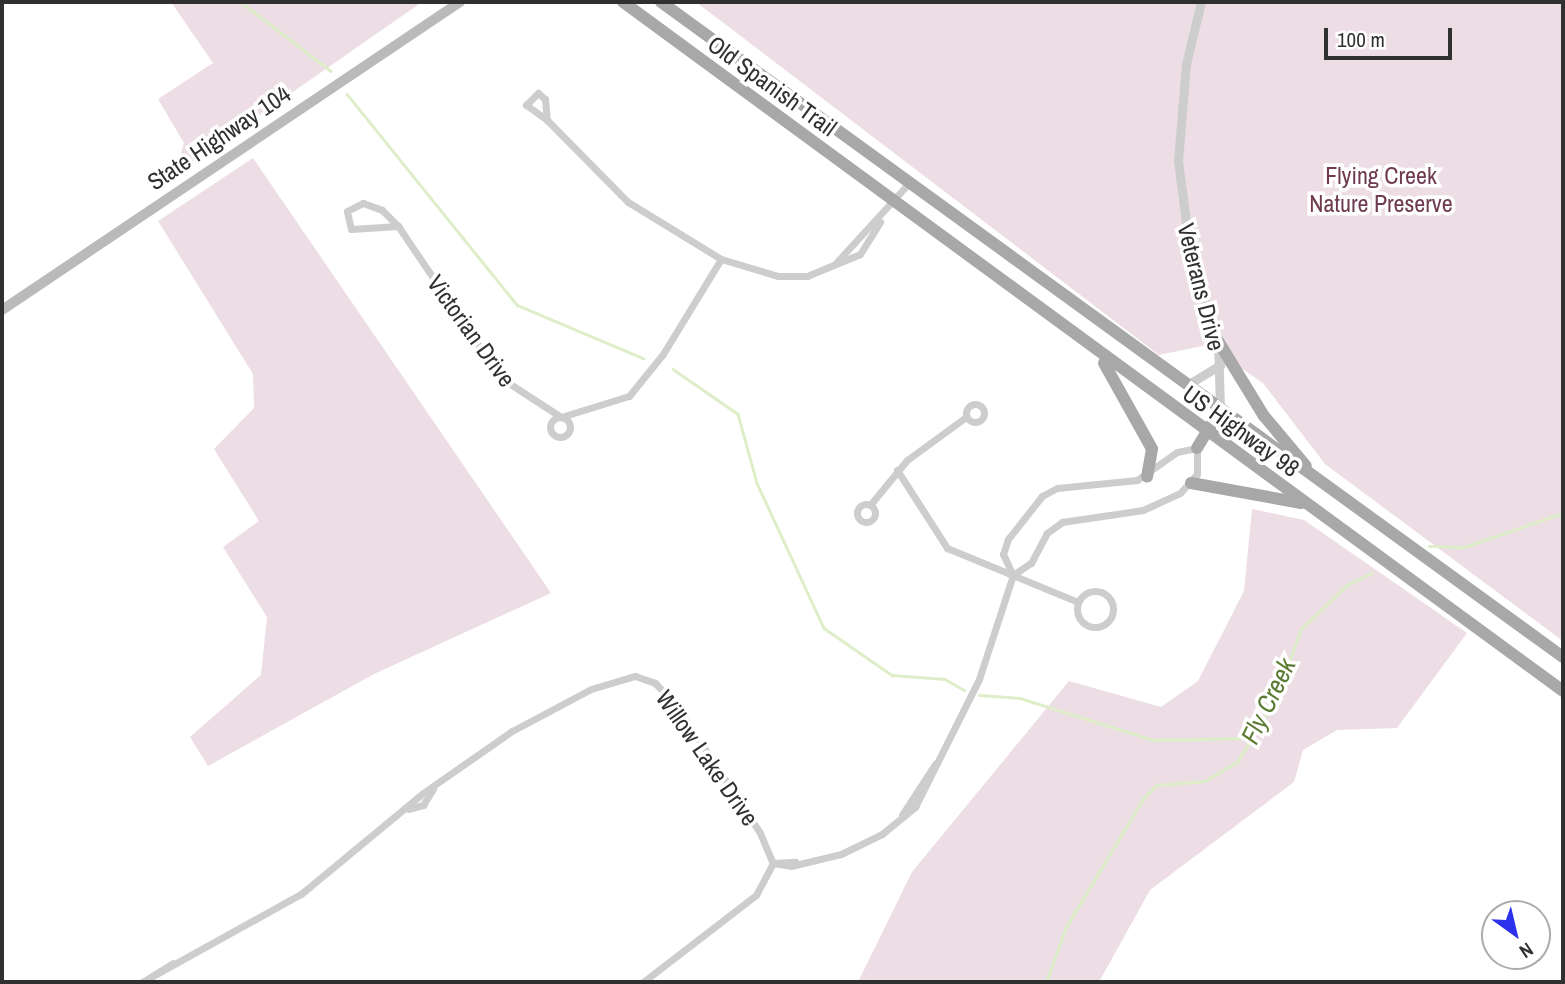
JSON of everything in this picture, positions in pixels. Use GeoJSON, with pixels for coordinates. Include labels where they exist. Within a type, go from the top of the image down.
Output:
{"type":"FeatureCollection","features":[{"type":"Feature","properties":{"kind":"main road","name":"State Highway 104"},"geometry":{"type":"LineString","coordinates":[[2,310],[460,2]]}},
{"type":"Feature","properties":{"kind":"main road","name":"Old Spanish Trail"},"geometry":{"type":"LineString","coordinates":[[623,2],[896,204]]}},
{"type":"Feature","properties":{"kind":"main road","name":"Old Spanish Trail"},"geometry":{"type":"LineString","coordinates":[[661,2],[908,184]]}},
{"type":"Feature","properties":{"kind":"main road","name":"US Highway 98"},"geometry":{"type":"LineString","coordinates":[[908,184],[1563,657]]}},
{"type":"Feature","properties":{"kind":"main road","name":"US Highway 98"},"geometry":{"type":"LineString","coordinates":[[896,204],[1563,691]]}},
{"type":"Feature","properties":{"kind":"main road"},"geometry":{"type":"LineString","coordinates":[[1217,341],[1264,416],[1317,480]]}},
{"type":"Feature","properties":{"kind":"main road"},"geometry":{"type":"LineString","coordinates":[[1098,354],[1148,440],[1147,477]]}},
{"type":"Feature","properties":{"kind":"main road"},"geometry":{"type":"LineString","coordinates":[[1197,448],[1220,410]]}},
{"type":"Feature","properties":{"kind":"main road"},"geometry":{"type":"LineString","coordinates":[[1191,483],[1307,505]]}},
{"type":"Feature","properties":{"kind":"street","name":"Veterans Drive"},"geometry":{"type":"LineString","coordinates":[[1201,2],[1186,64],[1178,161],[1191,260],[1217,341],[1220,410]]}},
{"type":"Feature","properties":{"kind":"street"},"geometry":{"type":"LineString","coordinates":[[547,120],[628,202],[721,259],[778,276],[807,276],[867,248],[880,222],[896,204],[908,184]]}},
{"type":"Feature","properties":{"kind":"street","name":"Victorian Drive"},"geometry":{"type":"LineString","coordinates":[[398,226],[351,229],[347,211],[373,205],[398,226],[501,378],[561,417],[629,396],[653,370],[721,259]]}},
{"type":"Feature","properties":{"kind":"street"},"geometry":{"type":"LineString","coordinates":[[835,264],[863,229],[880,222]]}},
{"type":"Feature","properties":{"kind":"street","name":"Veterans Drive"},"geometry":{"type":"LineString","coordinates":[[1187,385],[1220,365]]}},
{"type":"Feature","properties":{"kind":"street"},"geometry":{"type":"LineString","coordinates":[[870,505],[897,471],[966,418]]}},
{"type":"Feature","properties":{"kind":"street"},"geometry":{"type":"LineString","coordinates":[[902,815],[935,764],[979,678],[1013,575],[1031,563],[1047,533],[1062,522],[1154,507],[1191,483],[1200,466],[1197,448],[1177,452],[1147,477],[1042,496],[1008,539],[1003,554],[1013,575]]}},
{"type":"Feature","properties":{"kind":"street"},"geometry":{"type":"LineString","coordinates":[[897,471],[942,543],[1078,602]]}},
{"type":"Feature","properties":{"kind":"street"},"geometry":{"type":"LineString","coordinates":[[1104,592],[1114,607],[1111,618],[1090,626],[1080,619],[1078,602],[1086,593],[1104,592]]}},
{"type":"Feature","properties":{"kind":"street","name":"Willow Lake Drive"},"geometry":{"type":"LineString","coordinates":[[145,980],[302,894],[409,809],[424,806],[433,789],[551,709],[635,676],[655,683],[676,705],[760,833],[772,863]]}},
{"type":"Feature","properties":{"kind":"street"},"geometry":{"type":"LineString","coordinates":[[643,982],[756,895],[772,863],[841,854],[882,834],[922,799],[935,764]]}},
{"type":"Feature","properties":{"kind":"green space"},"geometry":{"type":"Polygon","coordinates":[[[171,2],[422,2],[175,174],[184,143],[158,99],[213,63],[171,2]]]}},
{"type":"Feature","properties":{"kind":"green space","name":"Flying Creek Nature Preserve"},"geometry":{"type":"Polygon","coordinates":[[[696,2],[1563,2],[1563,641],[1325,464],[1263,383],[1207,345],[1159,355],[696,2]]]}},
{"type":"Feature","properties":{"kind":"green space"},"geometry":{"type":"Polygon","coordinates":[[[253,158],[551,593],[374,674],[208,766],[190,737],[261,675],[267,617],[223,547],[259,521],[214,449],[254,408],[253,374],[158,221],[253,158]]]}},
{"type":"Feature","properties":{"kind":"green space"},"geometry":{"type":"Polygon","coordinates":[[[1252,509],[1304,520],[1467,633],[1397,728],[1337,730],[1303,750],[1294,782],[1150,890],[1099,982],[858,982],[912,872],[1069,681],[1161,707],[1198,681],[1244,591],[1252,509]]]}},
{"type":"Feature","properties":{"kind":"waterway"},"geometry":{"type":"LineString","coordinates":[[241,2],[331,71]]}},
{"type":"Feature","properties":{"kind":"waterway"},"geometry":{"type":"LineString","coordinates":[[347,94],[517,305],[643,358]]}},
{"type":"Feature","properties":{"kind":"waterway"},"geometry":{"type":"LineString","coordinates":[[673,369],[738,414],[757,483],[824,628],[892,675],[945,679],[964,690]]}},
{"type":"Feature","properties":{"kind":"waterway","name":"Fly Creek"},"geometry":{"type":"LineString","coordinates":[[1429,546],[1464,547],[1563,513]]}},
{"type":"Feature","properties":{"kind":"waterway","name":"Fly Creek"},"geometry":{"type":"LineString","coordinates":[[1046,982],[1066,927],[1143,799],[1157,785],[1205,781],[1238,761],[1276,697],[1301,629],[1347,585],[1372,573]]}},
{"type":"Feature","properties":{"kind":"waterway"},"geometry":{"type":"LineString","coordinates":[[979,695],[1020,698],[1153,740],[1251,738]]}}]}
